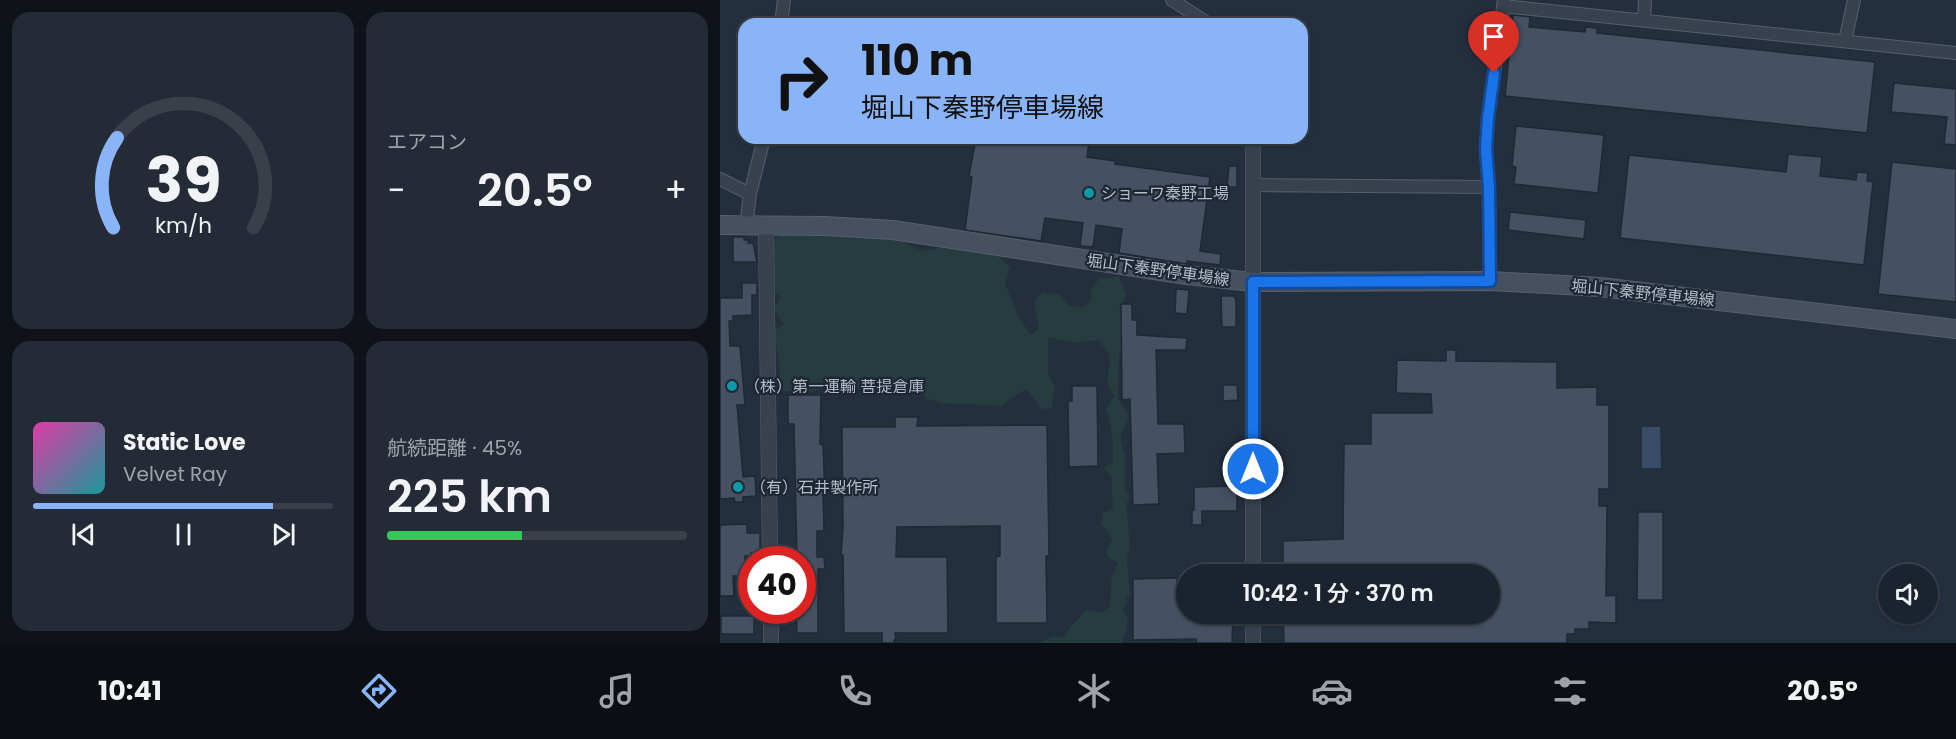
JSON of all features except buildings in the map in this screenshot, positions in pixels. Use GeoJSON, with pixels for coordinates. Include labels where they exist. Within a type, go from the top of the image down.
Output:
{"type":"FeatureCollection","features":[{"type":"Feature","properties":{"kind":"main road","name":"堀山下秦野停車場線"},"geometry":{"type":"LineString","coordinates":[[720,225],[825,226],[893,230],[1047,255],[1253,282],[1490,281],[1600,287],[1956,329]]}},
{"type":"Feature","properties":{"kind":"street"},"geometry":{"type":"LineString","coordinates":[[782,18],[784,0]]}},
{"type":"Feature","properties":{"kind":"street"},"geometry":{"type":"LineString","coordinates":[[1172,0],[1200,18]]}},
{"type":"Feature","properties":{"kind":"street"},"geometry":{"type":"LineString","coordinates":[[1644,20],[1646,0]]}},
{"type":"Feature","properties":{"kind":"street"},"geometry":{"type":"LineString","coordinates":[[1845,41],[1854,0]]}},
{"type":"Feature","properties":{"kind":"street"},"geometry":{"type":"LineString","coordinates":[[1490,281],[1489,187],[1486,149],[1503,3],[1956,53]]}},
{"type":"Feature","properties":{"kind":"street"},"geometry":{"type":"LineString","coordinates":[[746,226],[750,194],[762,144]]}},
{"type":"Feature","properties":{"kind":"street"},"geometry":{"type":"LineString","coordinates":[[1253,144],[1253,564]]}},
{"type":"Feature","properties":{"kind":"street"},"geometry":{"type":"LineString","coordinates":[[720,180],[750,194]]}},
{"type":"Feature","properties":{"kind":"street"},"geometry":{"type":"LineString","coordinates":[[1253,186],[1489,187]]}},
{"type":"Feature","properties":{"kind":"street"},"geometry":{"type":"LineString","coordinates":[[766,226],[770,546]]}},
{"type":"Feature","properties":{"kind":"street"},"geometry":{"type":"LineString","coordinates":[[771,624],[771,643]]}},
{"type":"Feature","properties":{"kind":"street"},"geometry":{"type":"LineString","coordinates":[[1253,624],[1253,643]]}},
{"type":"Feature","properties":{"kind":"green space"},"geometry":{"type":"Polygon","coordinates":[[[790,231],[824,233],[852,238],[883,238],[902,242],[923,251],[950,246],[999,256],[1010,268],[1005,284],[1019,318],[1031,335],[1039,328],[1034,301],[1043,292],[1060,295],[1069,306],[1083,307],[1091,301],[1091,289],[1100,278],[1119,277],[1126,295],[1119,311],[1123,324],[1124,344],[1119,355],[1118,398],[1127,412],[1128,419],[1121,435],[1121,443],[1125,453],[1125,490],[1130,496],[1126,505],[1130,545],[1127,559],[1130,597],[1126,598],[1127,603],[1123,610],[1127,622],[1121,643],[1040,643],[1053,636],[1064,638],[1086,610],[1102,613],[1110,606],[1111,580],[1118,563],[1109,558],[1106,550],[1112,540],[1109,532],[1101,525],[1103,513],[1113,508],[1111,475],[1104,468],[1113,462],[1113,442],[1106,409],[1114,396],[1108,383],[1110,357],[1107,350],[1098,340],[1076,343],[1048,337],[1048,375],[1055,386],[1051,408],[1041,409],[1027,389],[1002,406],[941,403],[926,398],[920,389],[886,389],[871,393],[858,388],[845,391],[824,384],[823,388],[812,392],[781,391],[775,382],[780,375],[773,332],[784,324],[774,309],[781,297],[775,292],[773,241],[779,235],[790,231]]]}},
{"type":"Feature","properties":{"kind":"water"},"geometry":{"type":"Polygon","coordinates":[[[1642,427],[1660,427],[1661,468],[1642,468],[1642,427]]]}},
{"type":"Feature","properties":{"kind":"place","name":"ショーワ秦野工場"},"geometry":{"type":"Point","coordinates":[1089,193]}},
{"type":"Feature","properties":{"kind":"place","name":"（株）第一運輸 菩提倉庫"},"geometry":{"type":"Point","coordinates":[732,386]}},
{"type":"Feature","properties":{"kind":"place","name":"（有）石井製作所"},"geometry":{"type":"Point","coordinates":[738,487]}},
{"type":"Feature","properties":{"kind":"route"},"geometry":{"type":"LineString","coordinates":[[1253,469],[1253,282],[1490,281],[1489,187],[1486,149],[1494,73]]}}]}
